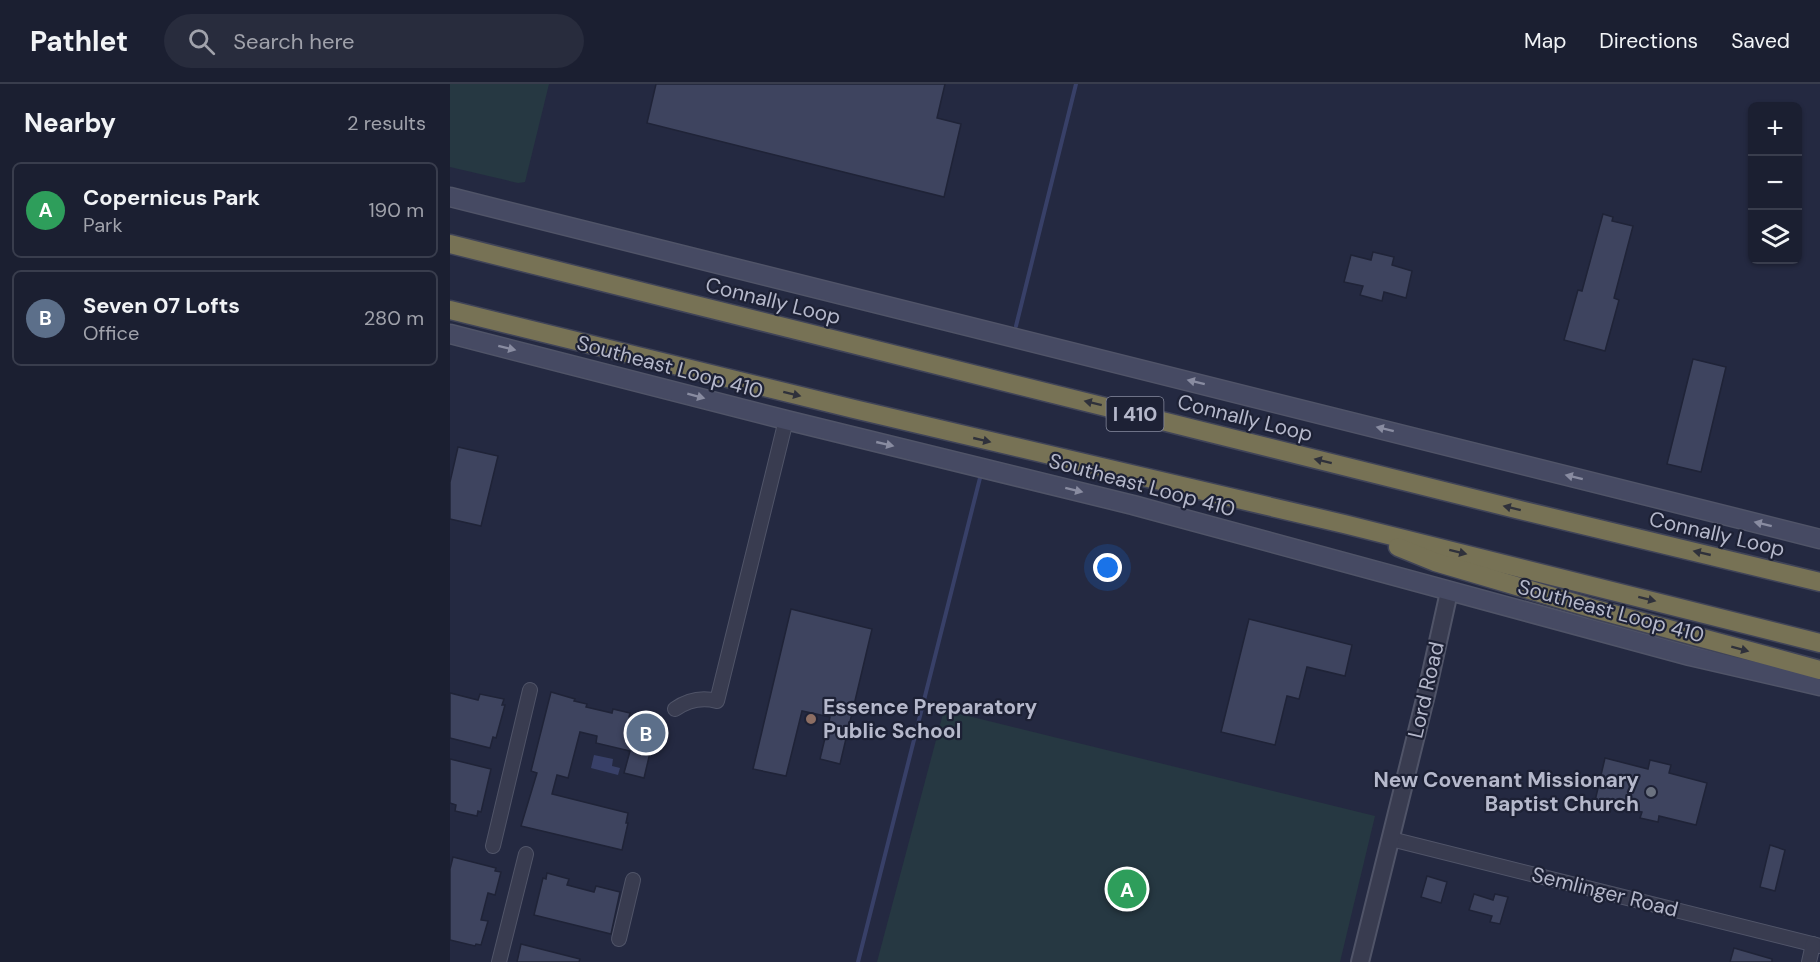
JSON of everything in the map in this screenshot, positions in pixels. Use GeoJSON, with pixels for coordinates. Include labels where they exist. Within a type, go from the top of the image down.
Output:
{"type":"FeatureCollection","features":[{"type":"Feature","properties":{"kind":"highway","name":"Connally Loop"},"geometry":{"type":"LineString","coordinates":[[450,244],[1820,582]]}},
{"type":"Feature","properties":{"kind":"highway"},"geometry":{"type":"LineString","coordinates":[[450,310],[865,412],[1344,524],[1820,643]]}},
{"type":"Feature","properties":{"kind":"highway"},"geometry":{"type":"LineString","coordinates":[[1344,524],[1435,562],[1820,670]]}},
{"type":"Feature","properties":{"kind":"main road"},"geometry":{"type":"LineString","coordinates":[[450,197],[1820,539]]}},
{"type":"Feature","properties":{"kind":"main road","name":"Southeast Loop 410"},"geometry":{"type":"LineString","coordinates":[[450,334],[786,420],[1133,505],[1690,656],[1820,686]]}},
{"type":"Feature","properties":{"kind":"street"},"geometry":{"type":"LineString","coordinates":[[675,709],[686,702],[708,699],[717,701],[786,420]]}},
{"type":"Feature","properties":{"kind":"street","name":"Lord Road"},"geometry":{"type":"LineString","coordinates":[[1360,962],[1449,592]]}},
{"type":"Feature","properties":{"kind":"street"},"geometry":{"type":"LineString","coordinates":[[493,846],[530,690]]}},
{"type":"Feature","properties":{"kind":"street","name":"Semlinger Road"},"geometry":{"type":"LineString","coordinates":[[1391,839],[1816,945]]}},
{"type":"Feature","properties":{"kind":"street"},"geometry":{"type":"LineString","coordinates":[[499,962],[526,854]]}},
{"type":"Feature","properties":{"kind":"street"},"geometry":{"type":"LineString","coordinates":[[619,939],[633,880]]}},
{"type":"Feature","properties":{"kind":"street"},"geometry":{"type":"LineString","coordinates":[[1809,962],[1816,945]]}},
{"type":"Feature","properties":{"kind":"shaded area"},"geometry":{"type":"Polygon","coordinates":[[[450,84],[549,84],[525,182],[518,183],[450,167],[450,84]]]}},
{"type":"Feature","properties":{"kind":"shaded area"},"geometry":{"type":"Polygon","coordinates":[[[944,710],[1375,816],[1340,962],[877,962],[944,710]]]}},
{"type":"Feature","properties":{"kind":"water"},"geometry":{"type":"Polygon","coordinates":[[[594,755],[613,759],[612,766],[620,768],[618,775],[591,768],[594,755]]]}},
{"type":"Feature","properties":{"kind":"building"},"geometry":{"type":"Polygon","coordinates":[[[656,84],[945,84],[937,118],[961,124],[944,197],[647,123],[656,84]]]}},
{"type":"Feature","properties":{"kind":"building"},"geometry":{"type":"Polygon","coordinates":[[[1603,214],[1613,217],[1612,221],[1633,226],[1614,298],[1619,300],[1605,351],[1564,340],[1578,290],[1582,291],[1603,214]]]}},
{"type":"Feature","properties":{"kind":"building"},"geometry":{"type":"Polygon","coordinates":[[[1373,252],[1394,257],[1392,265],[1412,271],[1406,298],[1384,292],[1382,301],[1360,295],[1363,286],[1344,282],[1351,255],[1371,260],[1373,252]]]}},
{"type":"Feature","properties":{"kind":"building"},"geometry":{"type":"Polygon","coordinates":[[[1693,359],[1726,367],[1701,472],[1667,464],[1693,359]]]}},
{"type":"Feature","properties":{"kind":"building"},"geometry":{"type":"Polygon","coordinates":[[[458,447],[498,456],[481,526],[450,519],[450,482],[458,447]]]}},
{"type":"Feature","properties":{"kind":"building"},"geometry":{"type":"Polygon","coordinates":[[[791,609],[872,629],[840,764],[820,759],[830,717],[802,711],[786,776],[753,769],[791,609]]]}},
{"type":"Feature","properties":{"kind":"building"},"geometry":{"type":"Polygon","coordinates":[[[1249,619],[1352,645],[1345,676],[1307,667],[1299,699],[1287,696],[1275,745],[1221,732],[1249,619]]]}},
{"type":"Feature","properties":{"kind":"building"},"geometry":{"type":"Polygon","coordinates":[[[551,692],[587,704],[586,707],[612,713],[613,709],[630,713],[629,717],[657,723],[644,778],[624,773],[630,751],[596,743],[597,736],[580,732],[568,778],[557,775],[552,794],[628,813],[622,850],[521,826],[537,773],[531,771],[551,692]]]}},
{"type":"Feature","properties":{"kind":"building"},"geometry":{"type":"Polygon","coordinates":[[[450,693],[478,700],[480,694],[504,699],[502,705],[505,705],[496,738],[493,737],[490,748],[450,738],[450,693]]]}},
{"type":"Feature","properties":{"kind":"building","name":"New Covenant Missionary Baptist Church"},"geometry":{"type":"Polygon","coordinates":[[[1605,758],[1648,769],[1650,760],[1671,765],[1669,773],[1707,783],[1696,825],[1659,816],[1658,822],[1640,818],[1642,812],[1595,801],[1605,758]]]}},
{"type":"Feature","properties":{"kind":"building"},"geometry":{"type":"Polygon","coordinates":[[[450,759],[491,769],[481,812],[478,811],[477,816],[455,811],[456,805],[450,803],[450,759]]]}},
{"type":"Feature","properties":{"kind":"building"},"geometry":{"type":"Polygon","coordinates":[[[1770,845],[1785,850],[1775,891],[1760,887],[1770,845]]]}},
{"type":"Feature","properties":{"kind":"building"},"geometry":{"type":"Polygon","coordinates":[[[453,857],[496,868],[495,871],[501,872],[495,895],[488,893],[481,920],[488,921],[481,945],[476,944],[475,946],[450,940],[450,869],[453,857]]]}},
{"type":"Feature","properties":{"kind":"building"},"geometry":{"type":"Polygon","coordinates":[[[547,873],[569,879],[567,885],[594,892],[596,886],[620,892],[611,934],[534,915],[543,878],[546,879],[547,873]]]}},
{"type":"Feature","properties":{"kind":"building"},"geometry":{"type":"Polygon","coordinates":[[[1427,876],[1447,882],[1441,903],[1421,897],[1427,876]]]}},
{"type":"Feature","properties":{"kind":"building"},"geometry":{"type":"Polygon","coordinates":[[[1474,894],[1493,900],[1495,894],[1508,897],[1500,924],[1490,922],[1492,916],[1469,910],[1474,894]]]}},
{"type":"Feature","properties":{"kind":"building"},"geometry":{"type":"Polygon","coordinates":[[[521,944],[580,959],[579,962],[517,962],[521,944]]]}},
{"type":"Feature","properties":{"kind":"building"},"geometry":{"type":"Polygon","coordinates":[[[1734,948],[1772,959],[1772,962],[1730,962],[1734,948]]]}},
{"type":"Feature","properties":{"kind":"waterway"},"geometry":{"type":"LineString","coordinates":[[1016,326],[1076,84]]}},
{"type":"Feature","properties":{"kind":"waterway"},"geometry":{"type":"LineString","coordinates":[[858,962],[981,474]]}},
{"type":"Feature","properties":{"kind":"place","name":"Essence Preparatory Public School"},"geometry":{"type":"Point","coordinates":[811,719]}},
{"type":"Feature","properties":{"kind":"place","name":"Seven 07 Lofts"},"geometry":{"type":"Point","coordinates":[646,733]}},
{"type":"Feature","properties":{"kind":"place","name":"New Covenant Missionary Baptist Church"},"geometry":{"type":"Point","coordinates":[1651,792]}},
{"type":"Feature","properties":{"kind":"place","name":"Copernicus Park"},"geometry":{"type":"Point","coordinates":[1127,889]}}]}
